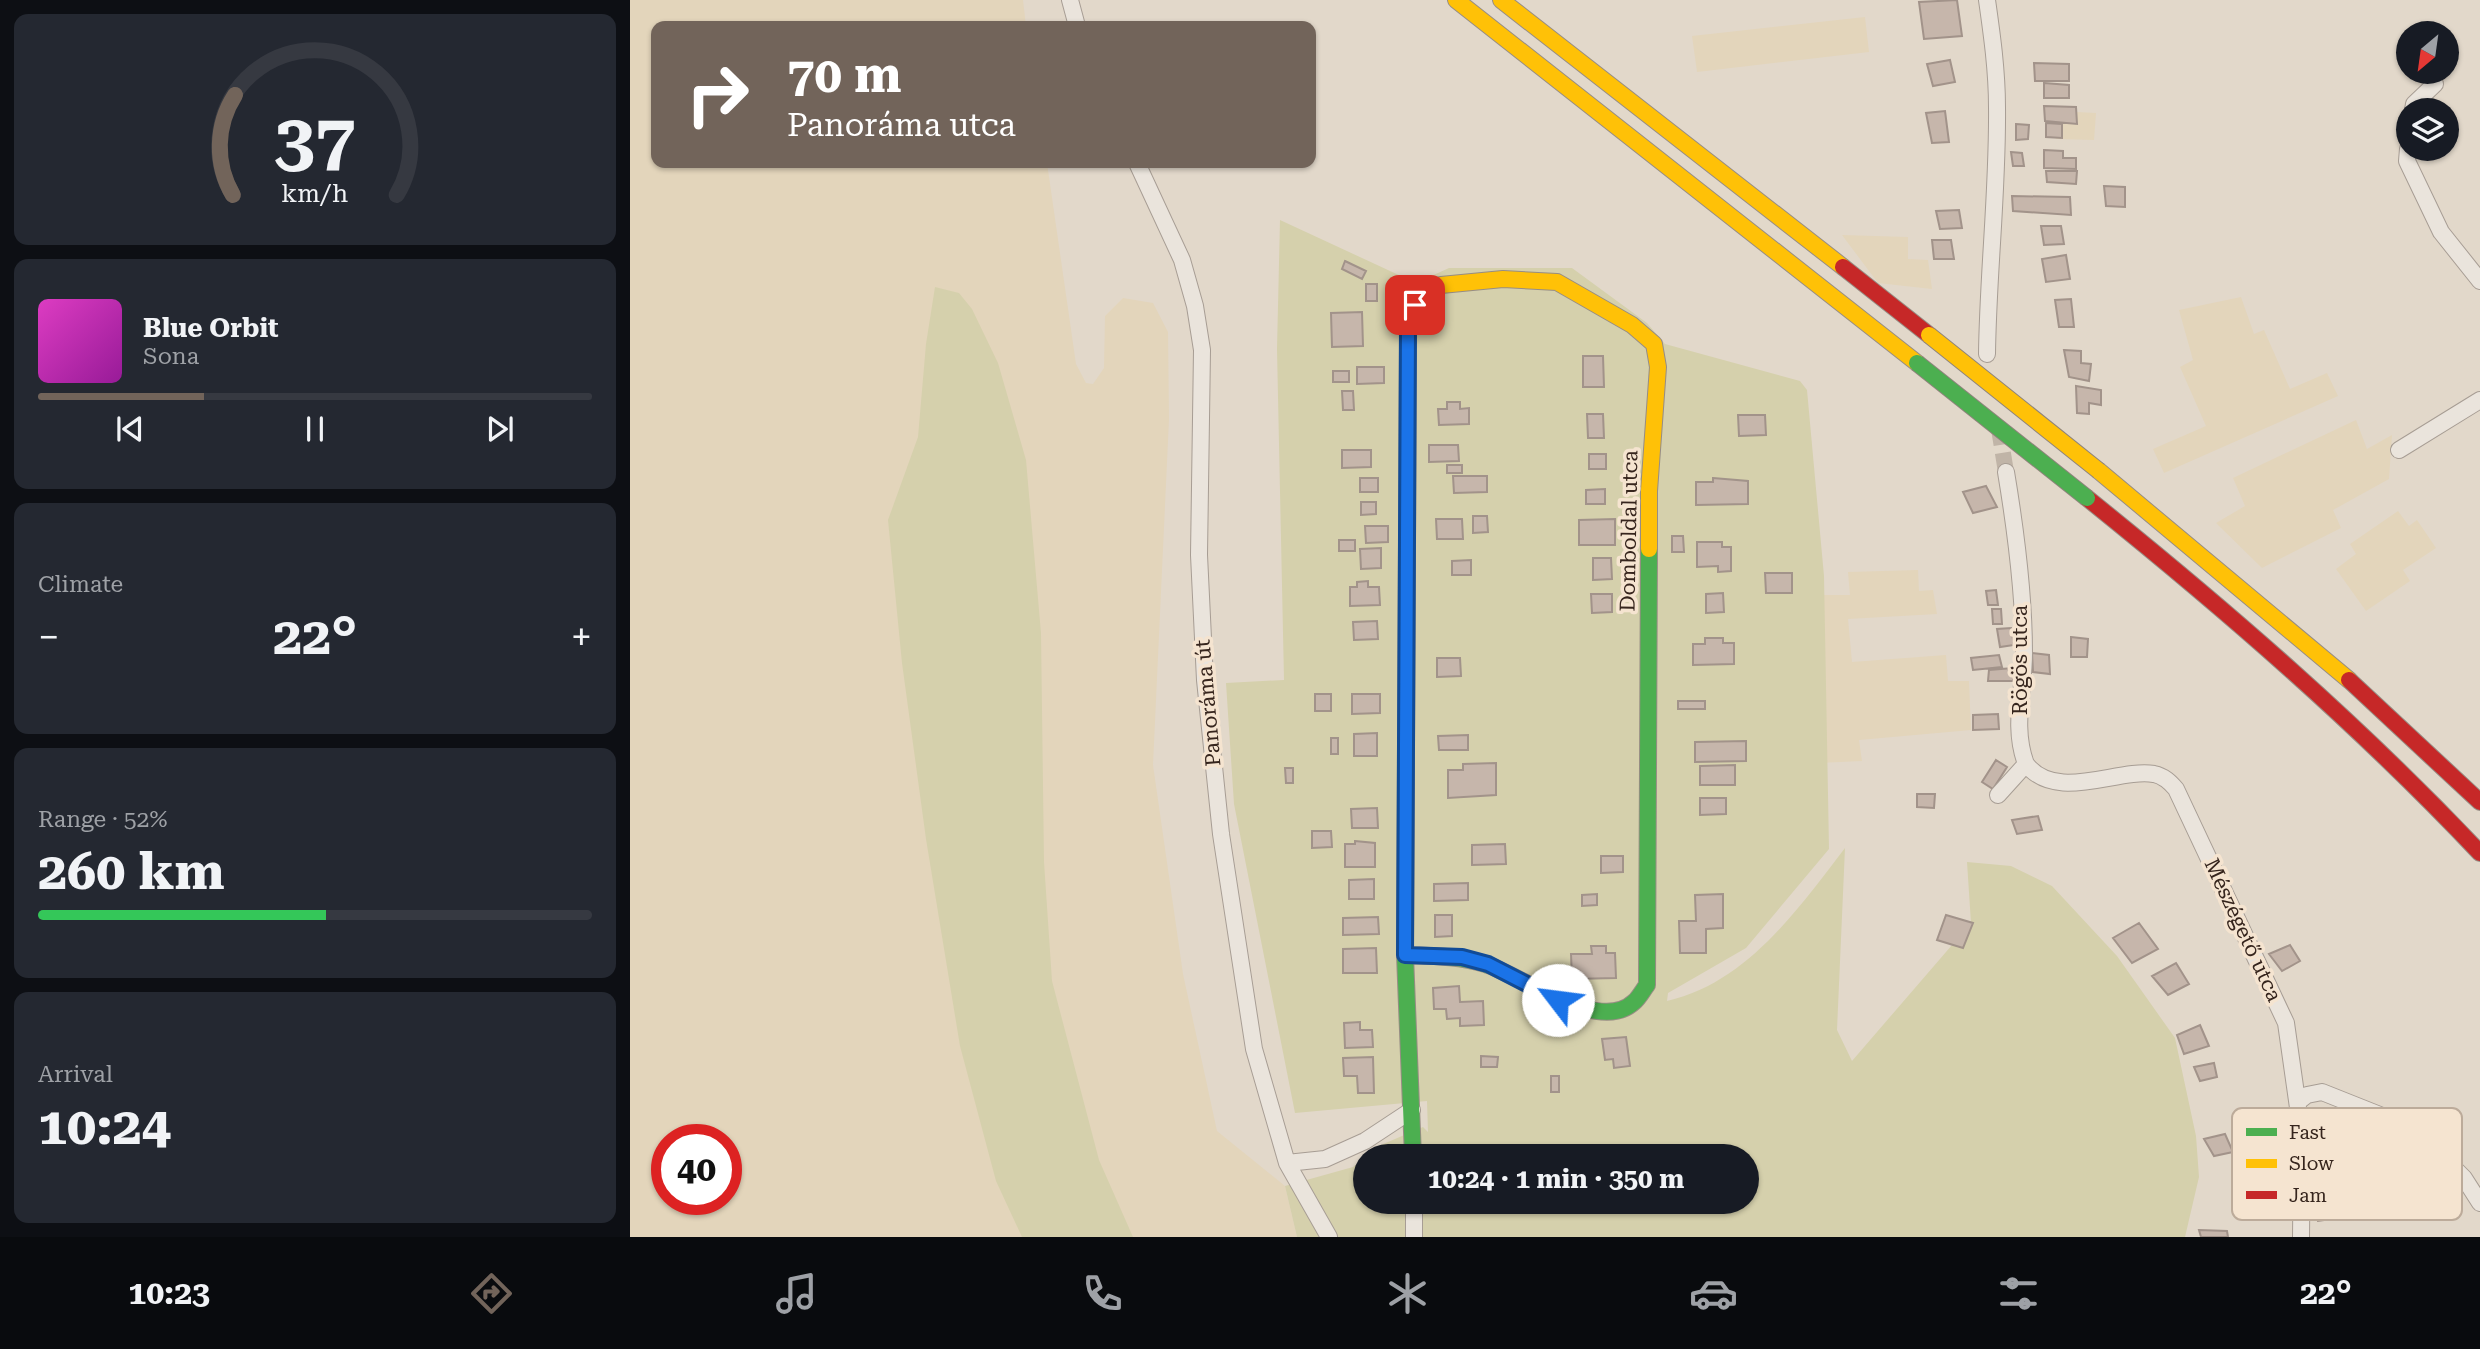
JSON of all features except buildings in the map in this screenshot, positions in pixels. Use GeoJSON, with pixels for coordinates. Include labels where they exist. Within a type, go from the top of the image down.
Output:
{"type":"FeatureCollection","features":[{"type":"Feature","properties":{"kind":"main road"},"geometry":{"type":"LineString","coordinates":[[1456,0],[2087,498],[2284,662],[2397,767],[2480,853]]}},
{"type":"Feature","properties":{"kind":"main road"},"geometry":{"type":"LineString","coordinates":[[1501,0],[2213,561],[2402,726],[2480,802]]}},
{"type":"Feature","properties":{"kind":"main road","name":"Domboldal utca"},"geometry":{"type":"LineString","coordinates":[[1503,279],[1557,282],[1632,325],[1654,344],[1658,367],[1649,491],[1647,985],[1640,1000],[1624,1010],[1589,1011],[1558,1000],[1488,964],[1462,957],[1405,955],[1408,328],[1415,305],[1441,285],[1503,279]]}},
{"type":"Feature","properties":{"kind":"main road"},"geometry":{"type":"LineString","coordinates":[[1405,955],[1413,1144]]}},
{"type":"Feature","properties":{"kind":"street"},"geometry":{"type":"LineString","coordinates":[[1070,0],[1076,21]]}},
{"type":"Feature","properties":{"kind":"street"},"geometry":{"type":"LineString","coordinates":[[1987,0],[1992,38],[1996,155],[1988,271],[1987,354]]}},
{"type":"Feature","properties":{"kind":"street"},"geometry":{"type":"LineString","coordinates":[[2420,98],[2435,84]]}},
{"type":"Feature","properties":{"kind":"street"},"geometry":{"type":"LineString","coordinates":[[2407,161],[2441,232],[2480,281]]}},
{"type":"Feature","properties":{"kind":"street","name":"Panoráma út"},"geometry":{"type":"LineString","coordinates":[[1139,168],[1182,260],[1197,317],[1202,350],[1201,616],[1211,754],[1254,1049],[1287,1163],[1329,1237]]}},
{"type":"Feature","properties":{"kind":"street"},"geometry":{"type":"LineString","coordinates":[[2399,450],[2480,400]]}},
{"type":"Feature","properties":{"kind":"street","name":"Rögös utca"},"geometry":{"type":"LineString","coordinates":[[2007,472],[2019,555],[2024,654],[2018,704],[2026,764]]}},
{"type":"Feature","properties":{"kind":"street"},"geometry":{"type":"LineString","coordinates":[[1998,795],[2026,764]]}},
{"type":"Feature","properties":{"kind":"street","name":"Mészégető utca"},"geometry":{"type":"LineString","coordinates":[[2026,764],[2041,777],[2057,781],[2088,782],[2153,774],[2166,778],[2176,789],[2286,1023],[2299,1108]]}},
{"type":"Feature","properties":{"kind":"street"},"geometry":{"type":"LineString","coordinates":[[2298,1102],[2307,1095],[2322,1092],[2362,1108]]}},
{"type":"Feature","properties":{"kind":"street"},"geometry":{"type":"LineString","coordinates":[[1287,1163],[1325,1159],[1365,1141],[1412,1110]]}},
{"type":"Feature","properties":{"kind":"street"},"geometry":{"type":"LineString","coordinates":[[2462,1176],[2480,1203]]}},
{"type":"Feature","properties":{"kind":"street"},"geometry":{"type":"LineString","coordinates":[[1414,1214],[1414,1237]]}},
{"type":"Feature","properties":{"kind":"shaded area"},"geometry":{"type":"Polygon","coordinates":[[[630,0],[1023,0],[1025,21],[651,21],[651,168],[1048,168],[1076,364],[1086,383],[1093,384],[1104,368],[1105,316],[1123,298],[1153,303],[1168,332],[1169,419],[1153,765],[1183,974],[1217,1131],[1285,1186],[1297,1237],[630,1237],[630,0]]]}},
{"type":"Feature","properties":{"kind":"shaded area"},"geometry":{"type":"Polygon","coordinates":[[[1865,17],[1869,52],[1697,72],[1692,36],[1865,17]]]}},
{"type":"Feature","properties":{"kind":"shaded area"},"geometry":{"type":"Polygon","coordinates":[[[2057,111],[2096,113],[2094,140],[2056,139],[2057,111]]]}},
{"type":"Feature","properties":{"kind":"shaded area"},"geometry":{"type":"Polygon","coordinates":[[[1280,220],[1416,283],[1449,268],[1572,268],[1647,323],[1665,344],[1800,381],[1807,390],[1824,576],[1829,849],[1746,948],[1668,993],[1667,1001],[1696,992],[1746,961],[1789,918],[1845,848],[1837,1030],[1852,1061],[1971,923],[1967,862],[2011,866],[2052,886],[2117,956],[2175,1038],[2196,1136],[2199,1177],[2185,1237],[1297,1237],[1285,1186],[1353,1167],[1353,1214],[1759,1214],[1759,1144],[1383,1144],[1423,1127],[1428,1132],[1427,1101],[1295,1113],[1234,804],[1226,683],[1284,680],[1277,349],[1280,220]]]}},
{"type":"Feature","properties":{"kind":"shaded area"},"geometry":{"type":"Polygon","coordinates":[[[1842,235],[1908,237],[1908,259],[1928,260],[1932,289],[1878,283],[1842,235]]]}},
{"type":"Feature","properties":{"kind":"shaded area"},"geometry":{"type":"Polygon","coordinates":[[[935,287],[959,293],[972,309],[998,363],[1026,460],[1041,633],[1044,862],[1052,981],[1099,1160],[1133,1237],[1022,1237],[996,1181],[960,1046],[926,839],[902,663],[888,520],[918,437],[926,344],[935,287]]]}},
{"type":"Feature","properties":{"kind":"shaded area"},"geometry":{"type":"Polygon","coordinates":[[[2241,297],[2254,334],[2264,330],[2290,389],[2327,373],[2338,396],[2164,473],[2153,449],[2206,426],[2180,367],[2193,360],[2179,310],[2241,297]]]}},
{"type":"Feature","properties":{"kind":"shaded area"},"geometry":{"type":"Polygon","coordinates":[[[2356,420],[2367,449],[2392,435],[2389,479],[2333,510],[2341,528],[2262,568],[2216,523],[2245,506],[2233,478],[2356,420]]]}},
{"type":"Feature","properties":{"kind":"shaded area"},"geometry":{"type":"Polygon","coordinates":[[[2398,511],[2409,526],[2417,520],[2436,548],[2403,570],[2410,581],[2366,611],[2336,569],[2356,554],[2350,544],[2398,511]]]}},
{"type":"Feature","properties":{"kind":"shaded area"},"geometry":{"type":"Polygon","coordinates":[[[1918,570],[1919,591],[1933,590],[1937,614],[1848,619],[1852,662],[1946,655],[1948,681],[1969,681],[1971,730],[1859,740],[1862,761],[1818,763],[1784,595],[1850,595],[1848,572],[1918,570]]]}},
{"type":"Feature","properties":{"kind":"tunnel"},"geometry":{"type":"LineString","coordinates":[[1999,429],[2006,472]]}},
{"type":"Feature","properties":{"kind":"traffic: fast"},"geometry":{"type":"LineString","coordinates":[[1917,363],[2087,498]]}},
{"type":"Feature","properties":{"kind":"traffic: fast"},"geometry":{"type":"LineString","coordinates":[[1407,545],[1405,955],[1412,1144]]}},
{"type":"Feature","properties":{"kind":"traffic: fast"},"geometry":{"type":"LineString","coordinates":[[1405,955],[1475,961],[1500,970],[1560,1000],[1601,1012],[1619,1010],[1634,1002],[1647,985],[1649,549]]}},
{"type":"Feature","properties":{"kind":"traffic: slow"},"geometry":{"type":"LineString","coordinates":[[1456,0],[1917,363]]}},
{"type":"Feature","properties":{"kind":"traffic: slow"},"geometry":{"type":"LineString","coordinates":[[1501,0],[1843,267]]}},
{"type":"Feature","properties":{"kind":"traffic: slow"},"geometry":{"type":"LineString","coordinates":[[1413,313],[1415,305],[1441,285],[1503,279],[1557,282],[1632,325],[1654,344],[1658,367],[1649,491],[1649,549]]}},
{"type":"Feature","properties":{"kind":"traffic: slow"},"geometry":{"type":"LineString","coordinates":[[1929,335],[2099,471]]}},
{"type":"Feature","properties":{"kind":"traffic: slow"},"geometry":{"type":"LineString","coordinates":[[2099,471],[2349,680]]}},
{"type":"Feature","properties":{"kind":"traffic: jam"},"geometry":{"type":"LineString","coordinates":[[1843,267],[1929,335]]}},
{"type":"Feature","properties":{"kind":"traffic: jam"},"geometry":{"type":"LineString","coordinates":[[1407,545],[1408,328],[1413,313]]}},
{"type":"Feature","properties":{"kind":"traffic: jam"},"geometry":{"type":"LineString","coordinates":[[2087,498],[2290,669],[2387,759],[2480,853]]}},
{"type":"Feature","properties":{"kind":"traffic: jam"},"geometry":{"type":"LineString","coordinates":[[2349,680],[2480,802]]}},
{"type":"Feature","properties":{"kind":"route"},"geometry":{"type":"LineString","coordinates":[[1415,305],[1408,328],[1405,955],[1462,957],[1488,964],[1558,1000]]}}]}
